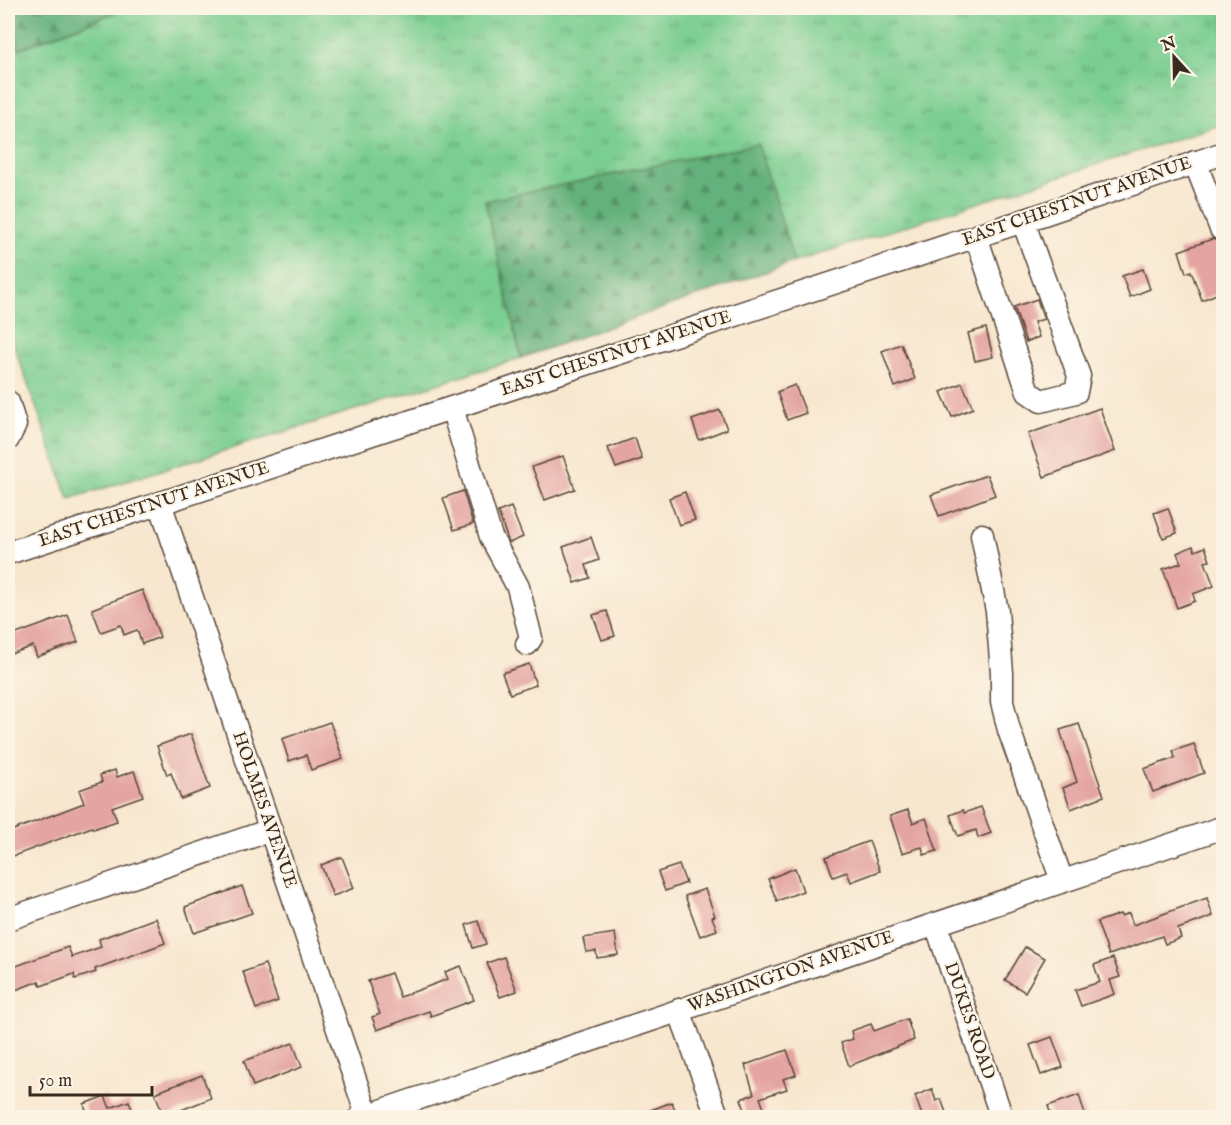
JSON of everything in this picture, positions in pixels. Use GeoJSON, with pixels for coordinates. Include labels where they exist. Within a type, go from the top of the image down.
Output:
{"type":"FeatureCollection","features":[{"type":"Feature","properties":{"kind":"street","name":"EAST CHESTNUT AVENUE"},"geometry":{"type":"LineString","coordinates":[[8,553],[1224,153]]}},
{"type":"Feature","properties":{"kind":"street"},"geometry":{"type":"LineString","coordinates":[[1196,162],[1221,229]]}},
{"type":"Feature","properties":{"kind":"street"},"geometry":{"type":"LineString","coordinates":[[975,236],[1028,392],[1041,401],[1076,392],[1079,376],[1023,221]]}},
{"type":"Feature","properties":{"kind":"street"},"geometry":{"type":"LineString","coordinates":[[8,402],[15,425],[8,439]]}},
{"type":"Feature","properties":{"kind":"street"},"geometry":{"type":"LineString","coordinates":[[452,408],[491,537],[518,587],[531,638],[527,644]]}},
{"type":"Feature","properties":{"kind":"street","name":"HOLMES AVENUE"},"geometry":{"type":"LineString","coordinates":[[160,503],[365,1117]]}},
{"type":"Feature","properties":{"kind":"street"},"geometry":{"type":"LineString","coordinates":[[982,535],[997,611],[1002,702],[1009,730],[1062,881]]}},
{"type":"Feature","properties":{"kind":"street","name":"WASHINGTON AVENUE"},"geometry":{"type":"LineString","coordinates":[[365,1117],[1224,827]]}},
{"type":"Feature","properties":{"kind":"street"},"geometry":{"type":"LineString","coordinates":[[8,919],[271,830]]}},
{"type":"Feature","properties":{"kind":"street","name":"DUKES ROAD"},"geometry":{"type":"LineString","coordinates":[[936,924],[1002,1118]]}},
{"type":"Feature","properties":{"kind":"street"},"geometry":{"type":"LineString","coordinates":[[680,1010],[718,1118]]}},
{"type":"Feature","properties":{"kind":"green space"},"geometry":{"type":"Polygon","coordinates":[[[8,8],[127,8],[19,49],[8,8]]]}},
{"type":"Feature","properties":{"kind":"green space"},"geometry":{"type":"Polygon","coordinates":[[[127,8],[1223,8],[1223,124],[794,262],[758,144],[486,201],[521,358],[69,499],[8,329],[8,10],[19,49],[127,8]]]}},
{"type":"Feature","properties":{"kind":"green space"},"geometry":{"type":"Polygon","coordinates":[[[758,144],[794,262],[521,358],[485,201],[758,144]]]}},
{"type":"Feature","properties":{"kind":"building"},"geometry":{"type":"Polygon","coordinates":[[[1212,239],[1224,243],[1224,259],[1217,261],[1224,278],[1224,291],[1202,300],[1191,271],[1186,273],[1179,251],[1212,239]]]}},
{"type":"Feature","properties":{"kind":"building"},"geometry":{"type":"Polygon","coordinates":[[[1143,269],[1150,289],[1130,297],[1122,276],[1143,269]]]}},
{"type":"Feature","properties":{"kind":"building"},"geometry":{"type":"Polygon","coordinates":[[[1037,299],[1044,319],[1034,322],[1039,337],[1026,342],[1014,307],[1037,299]]]}},
{"type":"Feature","properties":{"kind":"building"},"geometry":{"type":"Polygon","coordinates":[[[986,328],[993,357],[975,361],[968,333],[986,328]]]}},
{"type":"Feature","properties":{"kind":"building"},"geometry":{"type":"Polygon","coordinates":[[[901,344],[915,379],[895,387],[882,351],[901,344]]]}},
{"type":"Feature","properties":{"kind":"building"},"geometry":{"type":"Polygon","coordinates":[[[962,383],[973,408],[952,417],[941,392],[962,383]]]}},
{"type":"Feature","properties":{"kind":"building"},"geometry":{"type":"Polygon","coordinates":[[[795,385],[806,413],[787,420],[777,392],[795,385]]]}},
{"type":"Feature","properties":{"kind":"building"},"geometry":{"type":"Polygon","coordinates":[[[1100,408],[1115,451],[1044,477],[1028,434],[1100,408]]]}},
{"type":"Feature","properties":{"kind":"building"},"geometry":{"type":"Polygon","coordinates":[[[720,410],[727,429],[699,440],[692,420],[720,410]]]}},
{"type":"Feature","properties":{"kind":"building"},"geometry":{"type":"Polygon","coordinates":[[[635,438],[642,459],[616,468],[608,448],[635,438]]]}},
{"type":"Feature","properties":{"kind":"building"},"geometry":{"type":"Polygon","coordinates":[[[563,456],[575,489],[545,500],[532,467],[563,456]]]}},
{"type":"Feature","properties":{"kind":"building"},"geometry":{"type":"Polygon","coordinates":[[[987,475],[995,495],[939,516],[931,495],[987,475]]]}},
{"type":"Feature","properties":{"kind":"building"},"geometry":{"type":"Polygon","coordinates":[[[463,491],[473,524],[454,530],[443,498],[463,491]]]}},
{"type":"Feature","properties":{"kind":"building"},"geometry":{"type":"Polygon","coordinates":[[[685,492],[695,520],[679,525],[669,498],[685,492]]]}},
{"type":"Feature","properties":{"kind":"building"},"geometry":{"type":"Polygon","coordinates":[[[511,507],[523,537],[509,543],[498,512],[511,507]]]}},
{"type":"Feature","properties":{"kind":"building"},"geometry":{"type":"Polygon","coordinates":[[[1168,508],[1177,533],[1163,538],[1154,513],[1168,508]]]}},
{"type":"Feature","properties":{"kind":"building"},"geometry":{"type":"Polygon","coordinates":[[[591,537],[599,560],[586,565],[590,578],[575,583],[563,547],[591,537]]]}},
{"type":"Feature","properties":{"kind":"building"},"geometry":{"type":"Polygon","coordinates":[[[1193,546],[1195,551],[1205,547],[1210,561],[1205,562],[1214,586],[1193,594],[1195,601],[1177,608],[1163,569],[1181,563],[1177,553],[1193,546]]]}},
{"type":"Feature","properties":{"kind":"building"},"geometry":{"type":"Polygon","coordinates":[[[142,590],[160,637],[142,644],[137,630],[124,635],[121,625],[101,632],[92,609],[142,590]]]}},
{"type":"Feature","properties":{"kind":"building"},"geometry":{"type":"Polygon","coordinates":[[[607,611],[615,636],[602,640],[593,615],[607,611]]]}},
{"type":"Feature","properties":{"kind":"building"},"geometry":{"type":"Polygon","coordinates":[[[68,615],[78,642],[37,657],[33,646],[8,655],[8,637],[68,615]]]}},
{"type":"Feature","properties":{"kind":"building"},"geometry":{"type":"Polygon","coordinates":[[[529,664],[536,685],[510,694],[502,673],[529,664]]]}},
{"type":"Feature","properties":{"kind":"building"},"geometry":{"type":"Polygon","coordinates":[[[330,722],[343,759],[311,770],[306,755],[289,761],[282,739],[330,722]]]}},
{"type":"Feature","properties":{"kind":"building"},"geometry":{"type":"Polygon","coordinates":[[[1079,724],[1104,796],[1071,809],[1063,788],[1077,782],[1060,730],[1079,724]]]}},
{"type":"Feature","properties":{"kind":"building"},"geometry":{"type":"Polygon","coordinates":[[[191,734],[210,788],[181,799],[171,773],[167,775],[157,746],[191,734]]]}},
{"type":"Feature","properties":{"kind":"building"},"geometry":{"type":"Polygon","coordinates":[[[1194,744],[1204,773],[1153,792],[1144,769],[1175,758],[1173,751],[1194,744]]]}},
{"type":"Feature","properties":{"kind":"building"},"geometry":{"type":"Polygon","coordinates":[[[115,770],[117,777],[134,771],[143,796],[112,807],[117,821],[93,829],[92,827],[8,858],[8,832],[84,803],[79,790],[102,782],[100,775],[115,770]]]}},
{"type":"Feature","properties":{"kind":"building"},"geometry":{"type":"Polygon","coordinates":[[[981,807],[991,833],[978,838],[976,830],[958,836],[950,815],[981,807]]]}},
{"type":"Feature","properties":{"kind":"building"},"geometry":{"type":"Polygon","coordinates":[[[908,810],[913,823],[926,818],[937,851],[924,855],[922,847],[902,853],[890,816],[908,810]]]}},
{"type":"Feature","properties":{"kind":"building"},"geometry":{"type":"Polygon","coordinates":[[[869,841],[880,871],[851,882],[847,872],[833,877],[826,857],[869,841]]]}},
{"type":"Feature","properties":{"kind":"building"},"geometry":{"type":"Polygon","coordinates":[[[342,857],[354,888],[333,896],[321,865],[342,857]]]}},
{"type":"Feature","properties":{"kind":"building"},"geometry":{"type":"Polygon","coordinates":[[[679,865],[686,883],[665,891],[658,872],[679,865]]]}},
{"type":"Feature","properties":{"kind":"building"},"geometry":{"type":"Polygon","coordinates":[[[795,868],[803,891],[777,901],[768,879],[795,868]]]}},
{"type":"Feature","properties":{"kind":"building"},"geometry":{"type":"Polygon","coordinates":[[[242,886],[252,913],[194,933],[185,907],[242,886]]]}},
{"type":"Feature","properties":{"kind":"building"},"geometry":{"type":"Polygon","coordinates":[[[705,889],[715,916],[712,917],[717,930],[700,936],[685,896],[705,889]]]}},
{"type":"Feature","properties":{"kind":"building"},"geometry":{"type":"Polygon","coordinates":[[[1207,898],[1213,916],[1178,929],[1181,938],[1165,944],[1162,936],[1109,955],[1097,922],[1129,913],[1133,925],[1207,898]]]}},
{"type":"Feature","properties":{"kind":"building"},"geometry":{"type":"Polygon","coordinates":[[[156,918],[165,943],[95,969],[96,972],[75,979],[74,974],[41,986],[39,981],[8,993],[8,969],[68,947],[72,957],[101,947],[99,939],[156,918]]]}},
{"type":"Feature","properties":{"kind":"building"},"geometry":{"type":"Polygon","coordinates":[[[478,921],[486,944],[473,948],[466,925],[478,921]]]}},
{"type":"Feature","properties":{"kind":"building"},"geometry":{"type":"Polygon","coordinates":[[[615,933],[618,955],[597,958],[596,951],[586,952],[583,938],[615,933]]]}},
{"type":"Feature","properties":{"kind":"building"},"geometry":{"type":"Polygon","coordinates":[[[1025,947],[1045,958],[1025,992],[1005,980],[1025,947]]]}},
{"type":"Feature","properties":{"kind":"building"},"geometry":{"type":"Polygon","coordinates":[[[504,957],[517,991],[500,997],[487,963],[504,957]]]}},
{"type":"Feature","properties":{"kind":"building"},"geometry":{"type":"Polygon","coordinates":[[[1113,958],[1120,977],[1110,980],[1115,994],[1081,1006],[1075,990],[1100,982],[1094,965],[1113,958]]]}},
{"type":"Feature","properties":{"kind":"building"},"geometry":{"type":"Polygon","coordinates":[[[265,964],[278,1001],[256,1009],[243,972],[265,964]]]}},
{"type":"Feature","properties":{"kind":"building"},"geometry":{"type":"Polygon","coordinates":[[[461,966],[474,1000],[431,1016],[429,1011],[377,1030],[372,1017],[380,1014],[368,981],[391,973],[400,997],[448,979],[445,972],[461,966]]]}},
{"type":"Feature","properties":{"kind":"building"},"geometry":{"type":"Polygon","coordinates":[[[907,1019],[914,1040],[849,1066],[841,1043],[853,1039],[851,1031],[871,1024],[874,1031],[907,1019]]]}},
{"type":"Feature","properties":{"kind":"building"},"geometry":{"type":"Polygon","coordinates":[[[1052,1037],[1063,1067],[1041,1075],[1030,1045],[1052,1037]]]}},
{"type":"Feature","properties":{"kind":"building"},"geometry":{"type":"Polygon","coordinates":[[[293,1043],[302,1067],[253,1086],[244,1061],[293,1043]]]}},
{"type":"Feature","properties":{"kind":"building"},"geometry":{"type":"Polygon","coordinates":[[[787,1050],[796,1075],[783,1079],[787,1089],[760,1098],[765,1111],[748,1118],[741,1099],[754,1094],[745,1065],[787,1050]]]}},
{"type":"Feature","properties":{"kind":"building"},"geometry":{"type":"Polygon","coordinates":[[[202,1075],[211,1098],[164,1117],[155,1093],[202,1075]]]}},
{"type":"Feature","properties":{"kind":"building"},"geometry":{"type":"Polygon","coordinates":[[[932,1089],[936,1101],[941,1099],[948,1118],[923,1118],[915,1096],[932,1089]]]}},
{"type":"Feature","properties":{"kind":"building"},"geometry":{"type":"Polygon","coordinates":[[[1079,1095],[1086,1118],[1052,1118],[1048,1106],[1079,1095]]]}},
{"type":"Feature","properties":{"kind":"building"},"geometry":{"type":"Polygon","coordinates":[[[105,1096],[110,1108],[129,1101],[135,1118],[88,1118],[84,1104],[105,1096]]]}},
{"type":"Feature","properties":{"kind":"building"},"geometry":{"type":"Polygon","coordinates":[[[672,1102],[678,1118],[636,1118],[635,1116],[672,1102]]]}}]}
